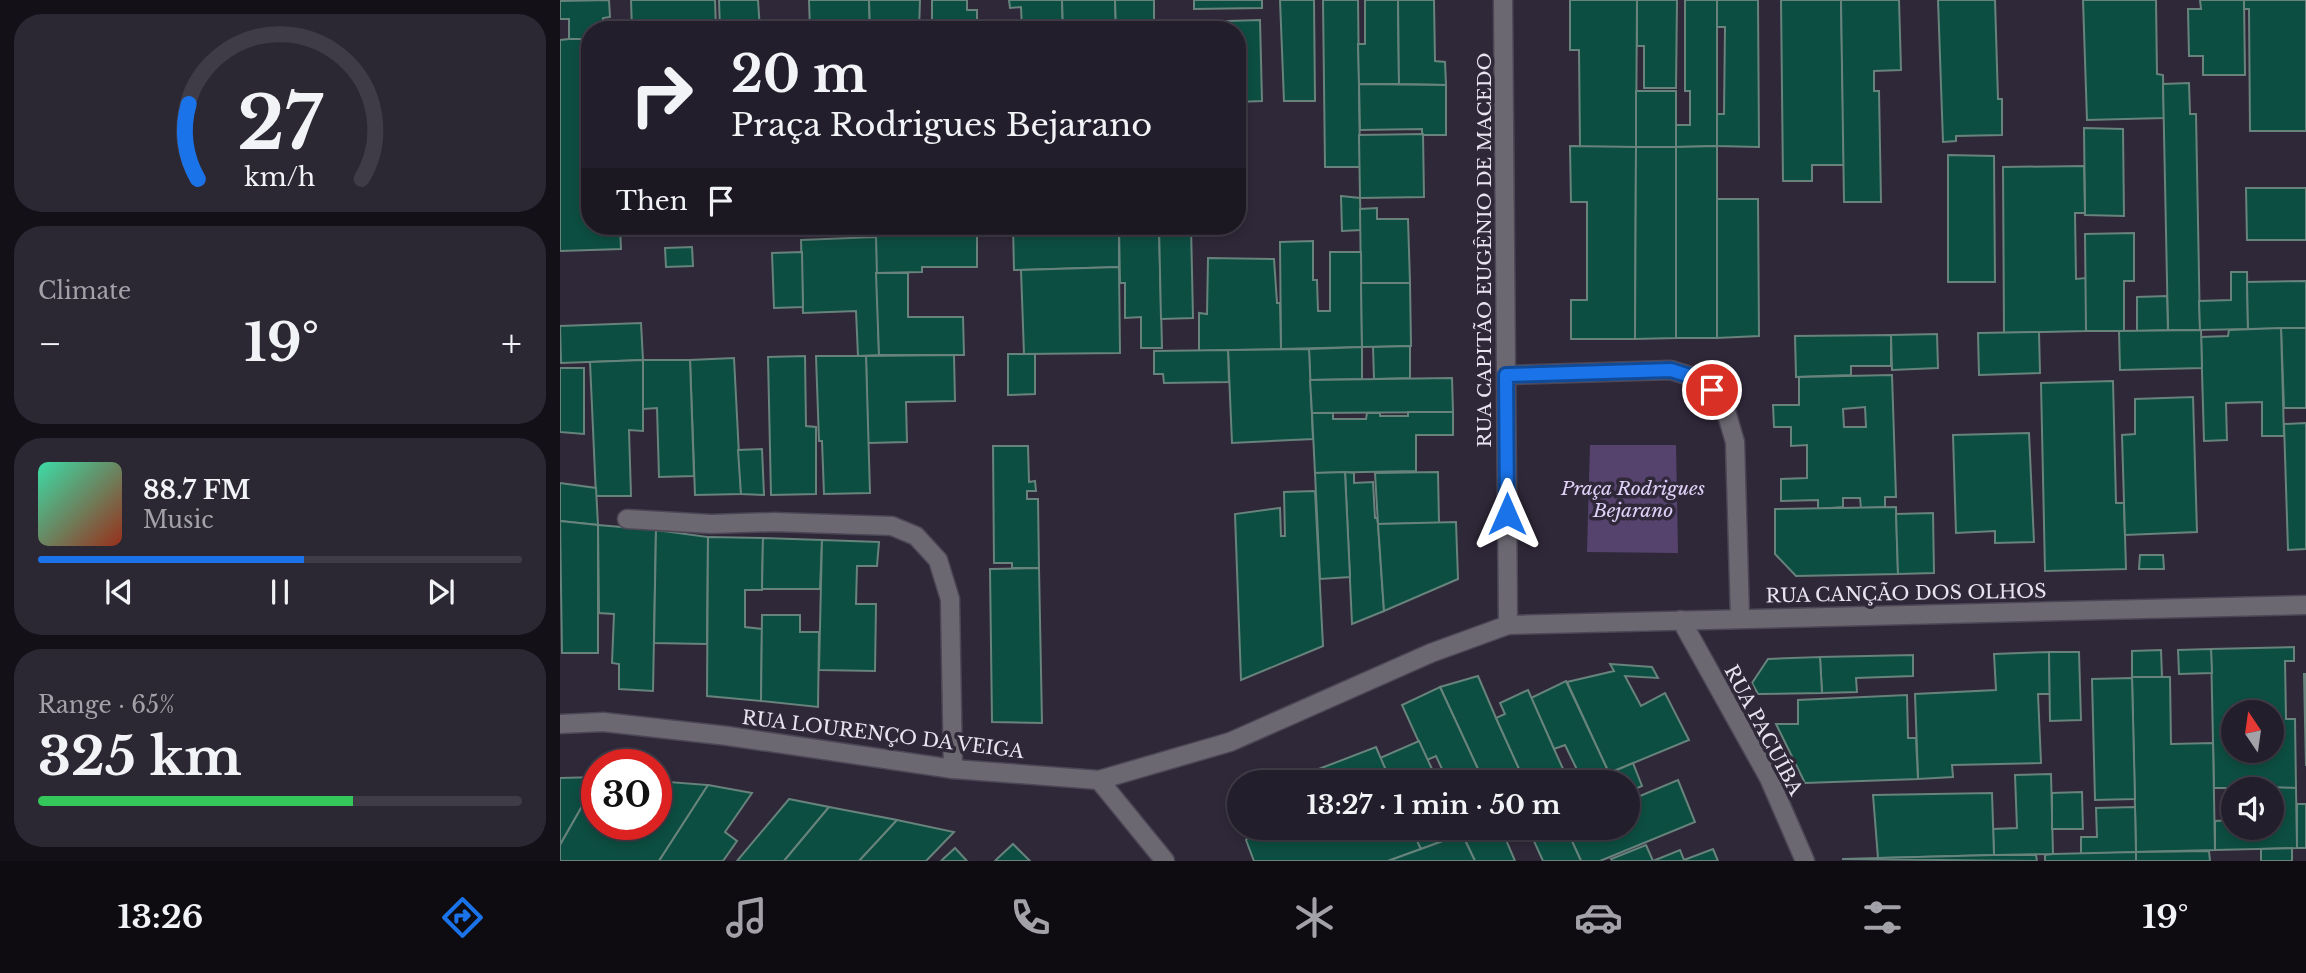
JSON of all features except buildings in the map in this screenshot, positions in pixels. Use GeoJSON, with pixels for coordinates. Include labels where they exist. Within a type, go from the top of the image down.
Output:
{"type":"FeatureCollection","features":[{"type":"Feature","properties":{"kind":"street","name":"RUA CAPITÃO EUGÊNIO DE MACEDO"},"geometry":{"type":"LineString","coordinates":[[1503,0],[1508,625]]}},
{"type":"Feature","properties":{"kind":"street"},"geometry":{"type":"LineString","coordinates":[[1506,375],[1671,370],[1702,380],[1723,401],[1735,442],[1740,618]]}},
{"type":"Feature","properties":{"kind":"street"},"geometry":{"type":"LineString","coordinates":[[627,519],[711,524],[774,522],[892,526],[916,536],[938,560],[950,599],[953,769]]}},
{"type":"Feature","properties":{"kind":"street","name":"RUA CANÇÃO DOS OLHOS"},"geometry":{"type":"LineString","coordinates":[[1508,625],[2306,605]]}},
{"type":"Feature","properties":{"kind":"street","name":"RUA PACUÍBA"},"geometry":{"type":"LineString","coordinates":[[1681,620],[1769,778],[1805,861]]}},
{"type":"Feature","properties":{"kind":"street","name":"RUA LOURENÇO DA VEIGA"},"geometry":{"type":"LineString","coordinates":[[560,724],[603,722],[728,736],[953,769],[1099,780],[1230,742],[1431,653],[1508,625]]}},
{"type":"Feature","properties":{"kind":"street"},"geometry":{"type":"LineString","coordinates":[[1099,780],[1165,861]]}},
{"type":"Feature","properties":{"kind":"green space","name":"Praça Rodrigues Bejarano"},"geometry":{"type":"Polygon","coordinates":[[[1590,445],[1676,445],[1678,553],[1587,552],[1590,445]]]}},
{"type":"Feature","properties":{"kind":"route"},"geometry":{"type":"LineString","coordinates":[[1507,514],[1506,375],[1671,370],[1702,380],[1712,390]]}}]}
